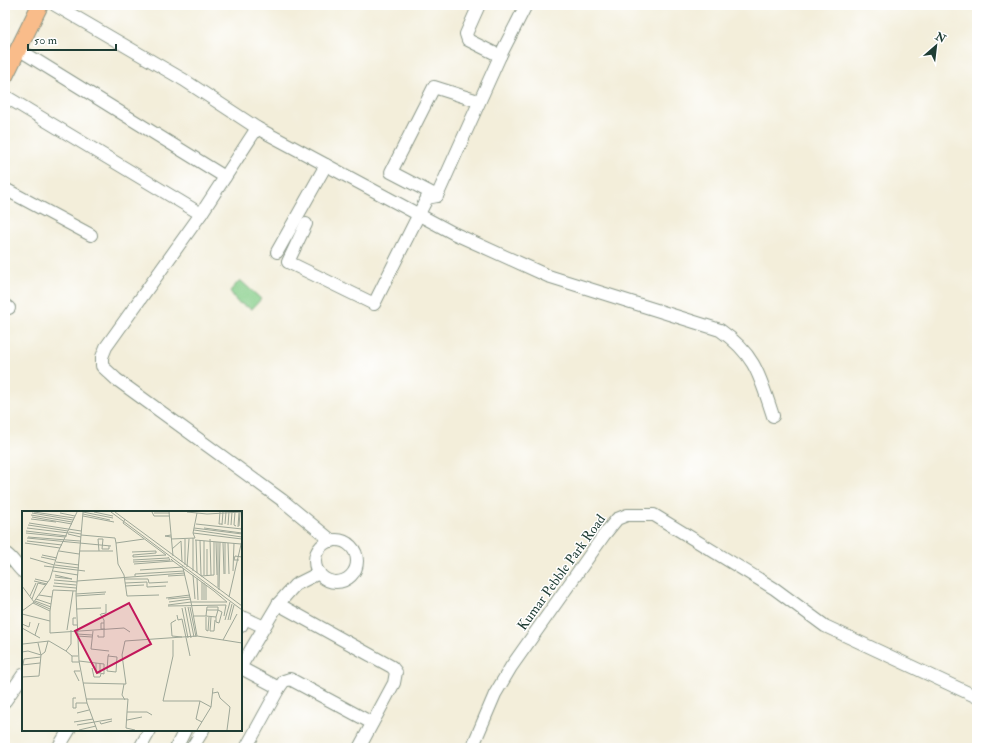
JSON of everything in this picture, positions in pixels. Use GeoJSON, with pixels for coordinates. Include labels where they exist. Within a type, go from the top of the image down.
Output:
{"type":"FeatureCollection","features":[{"type":"Feature","properties":{"kind":"main road"},"geometry":{"type":"LineString","coordinates":[[5,76],[40,5]]}},
{"type":"Feature","properties":{"kind":"street"},"geometry":{"type":"LineString","coordinates":[[55,5],[184,80],[257,128],[453,232],[548,276],[720,330],[737,342],[748,354],[759,374],[773,416]]}},
{"type":"Feature","properties":{"kind":"street"},"geometry":{"type":"LineString","coordinates":[[479,5],[466,34],[468,40],[500,56]]}},
{"type":"Feature","properties":{"kind":"street"},"geometry":{"type":"LineString","coordinates":[[437,196],[478,101],[526,5]]}},
{"type":"Feature","properties":{"kind":"street"},"geometry":{"type":"LineString","coordinates":[[18,50],[225,177]]}},
{"type":"Feature","properties":{"kind":"street"},"geometry":{"type":"LineString","coordinates":[[437,196],[391,172],[434,87],[478,101]]}},
{"type":"Feature","properties":{"kind":"street"},"geometry":{"type":"LineString","coordinates":[[5,96],[201,214]]}},
{"type":"Feature","properties":{"kind":"street"},"geometry":{"type":"LineString","coordinates":[[257,128],[201,214],[106,347],[102,357],[102,366],[112,377],[282,500],[332,541]]}},
{"type":"Feature","properties":{"kind":"street"},"geometry":{"type":"LineString","coordinates":[[277,252],[326,165]]}},
{"type":"Feature","properties":{"kind":"street"},"geometry":{"type":"LineString","coordinates":[[5,189],[91,235]]}},
{"type":"Feature","properties":{"kind":"street"},"geometry":{"type":"LineString","coordinates":[[306,224],[288,262],[374,304],[428,198],[437,196]]}},
{"type":"Feature","properties":{"kind":"street","name":"Kumar Pebble Park Road"},"geometry":{"type":"LineString","coordinates":[[472,748],[495,694],[511,667],[604,535],[618,520],[627,515],[654,515],[775,589],[825,626],[977,697]]}},
{"type":"Feature","properties":{"kind":"street"},"geometry":{"type":"LineString","coordinates":[[332,541],[340,541],[351,546],[357,557],[357,565],[354,573],[348,579],[341,582],[332,582],[325,579],[319,573],[316,566],[315,557],[319,550],[324,544],[332,541]]}},
{"type":"Feature","properties":{"kind":"street"},"geometry":{"type":"LineString","coordinates":[[5,553],[12,557],[15,567]]}},
{"type":"Feature","properties":{"kind":"street"},"geometry":{"type":"LineString","coordinates":[[242,665],[278,604],[295,585],[319,573]]}},
{"type":"Feature","properties":{"kind":"street"},"geometry":{"type":"LineString","coordinates":[[278,604],[392,667],[396,672],[394,683],[359,748]]}},
{"type":"Feature","properties":{"kind":"street"},"geometry":{"type":"LineString","coordinates":[[242,624],[245,618],[264,627]]}},
{"type":"Feature","properties":{"kind":"street"},"geometry":{"type":"LineString","coordinates":[[242,668],[279,688]]}},
{"type":"Feature","properties":{"kind":"street"},"geometry":{"type":"LineString","coordinates":[[5,702],[22,676]]}},
{"type":"Feature","properties":{"kind":"street"},"geometry":{"type":"LineString","coordinates":[[246,748],[279,688],[284,681],[290,678],[372,723]]}},
{"type":"Feature","properties":{"kind":"street"},"geometry":{"type":"LineString","coordinates":[[58,748],[68,731]]}},
{"type":"Feature","properties":{"kind":"street"},"geometry":{"type":"LineString","coordinates":[[140,748],[149,731]]}},
{"type":"Feature","properties":{"kind":"street"},"geometry":{"type":"LineString","coordinates":[[176,748],[184,731]]}},
{"type":"Feature","properties":{"kind":"street"},"geometry":{"type":"LineString","coordinates":[[193,748],[202,731]]}},
{"type":"Feature","properties":{"kind":"green space"},"geometry":{"type":"Polygon","coordinates":[[[240,280],[261,299],[252,309],[237,302],[230,291],[240,280]]]}}]}
